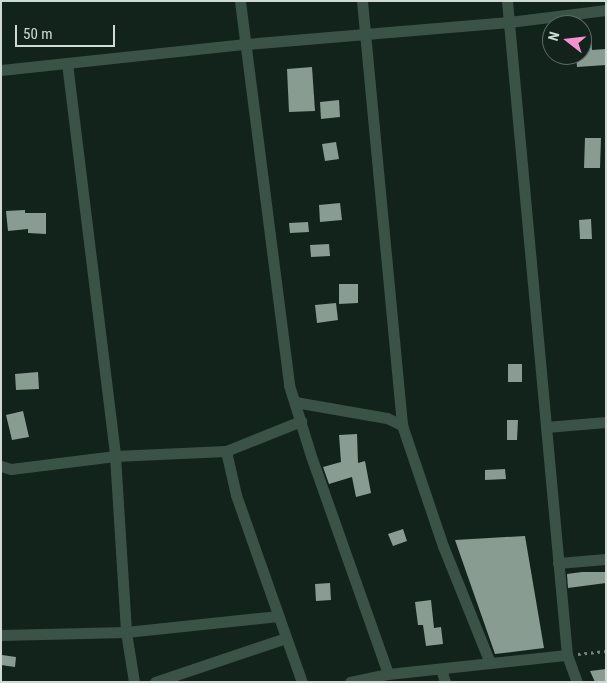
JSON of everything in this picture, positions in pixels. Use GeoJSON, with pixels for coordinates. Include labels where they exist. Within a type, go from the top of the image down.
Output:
{"type":"FeatureCollection","features":[{"type":"Feature","properties":{"kind":"street"},"geometry":{"type":"LineString","coordinates":[[240,1],[289,385],[388,674]]}},
{"type":"Feature","properties":{"kind":"street"},"geometry":{"type":"LineString","coordinates":[[362,1],[402,425],[443,546],[490,663]]}},
{"type":"Feature","properties":{"kind":"street"},"geometry":{"type":"LineString","coordinates":[[507,1],[567,655],[577,682]]}},
{"type":"Feature","properties":{"kind":"street"},"geometry":{"type":"LineString","coordinates":[[1,70],[246,44],[509,22],[606,10]]}},
{"type":"Feature","properties":{"kind":"street"},"geometry":{"type":"LineString","coordinates":[[67,63],[115,456],[126,632],[134,682]]}},
{"type":"Feature","properties":{"kind":"street"},"geometry":{"type":"LineString","coordinates":[[295,402],[387,418],[402,425]]}},
{"type":"Feature","properties":{"kind":"street"},"geometry":{"type":"LineString","coordinates":[[1,466],[11,469],[115,456],[226,451],[301,421]]}},
{"type":"Feature","properties":{"kind":"street"},"geometry":{"type":"LineString","coordinates":[[546,427],[606,422]]}},
{"type":"Feature","properties":{"kind":"street"},"geometry":{"type":"LineString","coordinates":[[226,451],[236,495],[302,682]]}},
{"type":"Feature","properties":{"kind":"street"},"geometry":{"type":"LineString","coordinates":[[558,563],[606,559]]}},
{"type":"Feature","properties":{"kind":"street"},"geometry":{"type":"LineString","coordinates":[[1,635],[126,632],[278,616]]}},
{"type":"Feature","properties":{"kind":"street"},"geometry":{"type":"LineString","coordinates":[[154,682],[286,638]]}},
{"type":"Feature","properties":{"kind":"street"},"geometry":{"type":"LineString","coordinates":[[350,682],[388,674],[567,655]]}},
{"type":"Feature","properties":{"kind":"street"},"geometry":{"type":"LineString","coordinates":[[441,669],[445,682]]}},
{"type":"Feature","properties":{"kind":"path"},"geometry":{"type":"LineString","coordinates":[[567,655],[606,651]]}},
{"type":"Feature","properties":{"kind":"building"},"geometry":{"type":"Polygon","coordinates":[[[606,49],[606,65],[577,67],[577,65],[592,65],[592,50],[606,49]]]}},
{"type":"Feature","properties":{"kind":"building"},"geometry":{"type":"Polygon","coordinates":[[[312,67],[315,111],[289,112],[287,69],[312,67]]]}},
{"type":"Feature","properties":{"kind":"building"},"geometry":{"type":"Polygon","coordinates":[[[339,100],[340,117],[321,119],[320,102],[339,100]]]}},
{"type":"Feature","properties":{"kind":"building"},"geometry":{"type":"Polygon","coordinates":[[[585,138],[601,138],[600,168],[584,168],[585,138]]]}},
{"type":"Feature","properties":{"kind":"building"},"geometry":{"type":"Polygon","coordinates":[[[336,142],[339,159],[325,161],[322,144],[336,142]]]}},
{"type":"Feature","properties":{"kind":"building"},"geometry":{"type":"Polygon","coordinates":[[[340,203],[342,220],[320,222],[319,205],[340,203]]]}},
{"type":"Feature","properties":{"kind":"building"},"geometry":{"type":"Polygon","coordinates":[[[25,210],[25,213],[46,213],[46,234],[28,233],[28,229],[8,231],[6,211],[25,210]]]}},
{"type":"Feature","properties":{"kind":"building"},"geometry":{"type":"Polygon","coordinates":[[[591,219],[592,239],[580,239],[579,220],[591,219]]]}},
{"type":"Feature","properties":{"kind":"building"},"geometry":{"type":"Polygon","coordinates":[[[308,222],[309,232],[290,233],[289,223],[308,222]]]}},
{"type":"Feature","properties":{"kind":"building"},"geometry":{"type":"Polygon","coordinates":[[[329,244],[330,256],[311,257],[310,245],[329,244]]]}},
{"type":"Feature","properties":{"kind":"building"},"geometry":{"type":"Polygon","coordinates":[[[339,284],[358,284],[358,303],[339,304],[339,284]]]}},
{"type":"Feature","properties":{"kind":"building"},"geometry":{"type":"Polygon","coordinates":[[[336,303],[338,320],[317,323],[315,305],[336,303]]]}},
{"type":"Feature","properties":{"kind":"building"},"geometry":{"type":"Polygon","coordinates":[[[508,364],[522,364],[522,382],[508,382],[508,364]]]}},
{"type":"Feature","properties":{"kind":"building"},"geometry":{"type":"Polygon","coordinates":[[[38,372],[39,389],[16,390],[15,374],[38,372]]]}},
{"type":"Feature","properties":{"kind":"building"},"geometry":{"type":"Polygon","coordinates":[[[23,411],[29,437],[12,440],[6,415],[23,411]]]}},
{"type":"Feature","properties":{"kind":"building"},"geometry":{"type":"Polygon","coordinates":[[[507,420],[518,420],[517,440],[507,440],[507,420]]]}},
{"type":"Feature","properties":{"kind":"building"},"geometry":{"type":"Polygon","coordinates":[[[357,434],[358,463],[365,461],[371,493],[356,497],[352,477],[329,484],[323,467],[341,462],[339,435],[357,434]]]}},
{"type":"Feature","properties":{"kind":"building"},"geometry":{"type":"Polygon","coordinates":[[[505,469],[506,479],[485,480],[485,470],[505,469]]]}},
{"type":"Feature","properties":{"kind":"building"},"geometry":{"type":"Polygon","coordinates":[[[403,529],[407,541],[393,546],[388,534],[403,529]]]}},
{"type":"Feature","properties":{"kind":"building"},"geometry":{"type":"Polygon","coordinates":[[[525,536],[544,648],[495,654],[455,540],[525,536]]]}},
{"type":"Feature","properties":{"kind":"building"},"geometry":{"type":"Polygon","coordinates":[[[606,572],[606,583],[568,588],[567,574],[606,572]]]}},
{"type":"Feature","properties":{"kind":"building"},"geometry":{"type":"Polygon","coordinates":[[[330,583],[331,600],[316,601],[315,584],[330,583]]]}},
{"type":"Feature","properties":{"kind":"building"},"geometry":{"type":"Polygon","coordinates":[[[431,600],[434,628],[441,627],[443,644],[426,646],[423,625],[418,625],[415,602],[431,600]]]}},
{"type":"Feature","properties":{"kind":"building"},"geometry":{"type":"Polygon","coordinates":[[[2,655],[16,657],[15,667],[1,665],[2,655]]]}},
{"type":"Feature","properties":{"kind":"building"},"geometry":{"type":"Polygon","coordinates":[[[606,669],[606,682],[595,682],[590,671],[606,669]]]}}]}
